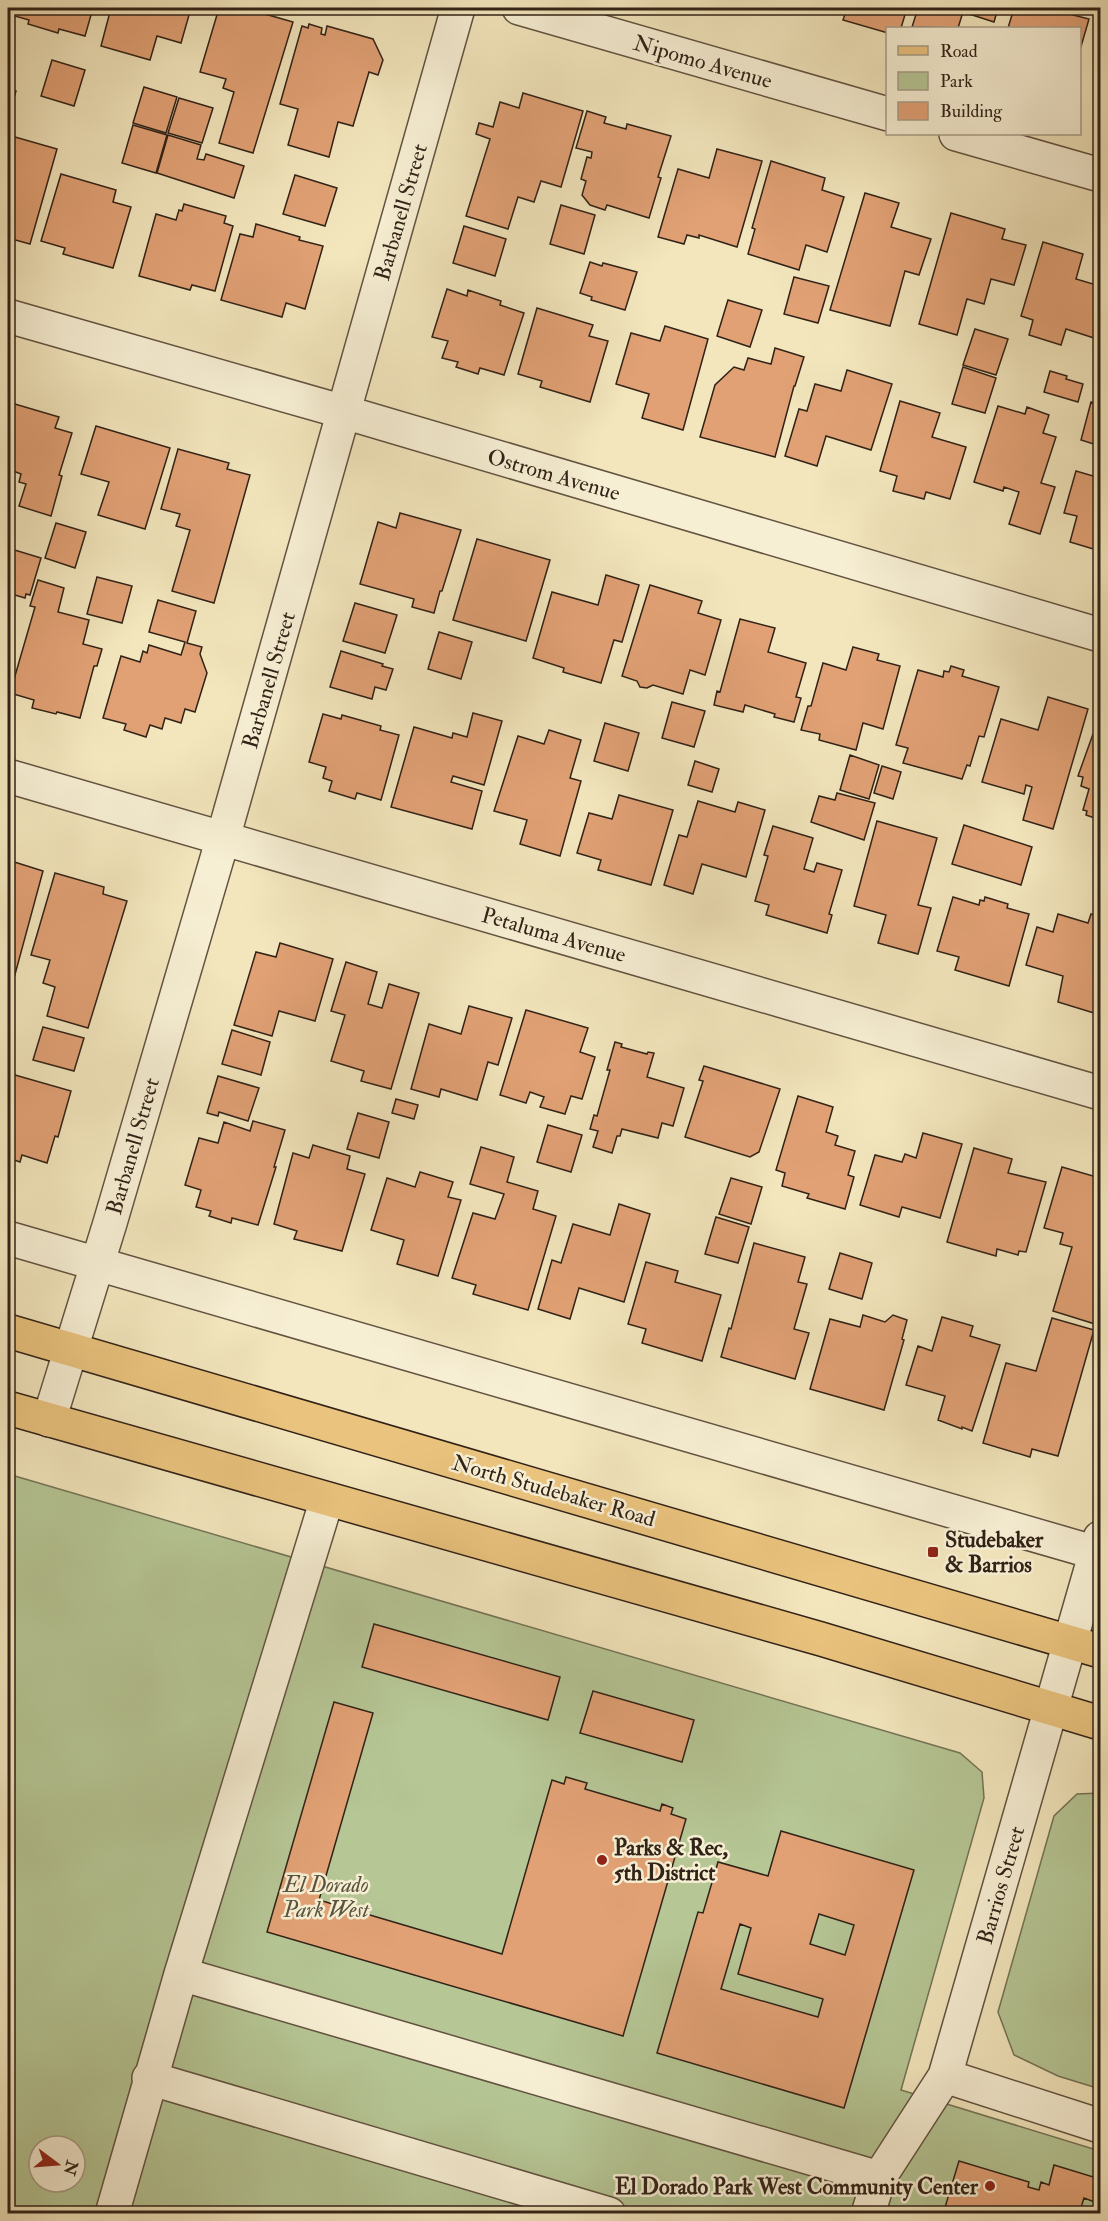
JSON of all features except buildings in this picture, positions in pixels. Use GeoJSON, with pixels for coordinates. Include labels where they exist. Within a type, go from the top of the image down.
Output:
{"type":"FeatureCollection","features":[{"type":"Feature","properties":{"kind":"main road","name":"North Studebaker Road"},"geometry":{"type":"LineString","coordinates":[[8,1331],[1085,1646]]}},
{"type":"Feature","properties":{"kind":"main road"},"geometry":{"type":"LineString","coordinates":[[8,1407],[820,1639],[1101,1723]]}},
{"type":"Feature","properties":{"kind":"street","name":"Barbanell Street"},"geometry":{"type":"LineString","coordinates":[[49,1420],[98,1263],[223,838],[458,8]]}},
{"type":"Feature","properties":{"kind":"street","name":"Nipomo Avenue"},"geometry":{"type":"LineString","coordinates":[[519,8],[886,113]]}},
{"type":"Feature","properties":{"kind":"street"},"geometry":{"type":"LineString","coordinates":[[960,135],[1101,175]]}},
{"type":"Feature","properties":{"kind":"street","name":"Ostrom Avenue"},"geometry":{"type":"LineString","coordinates":[[8,316],[344,412],[1101,635]]}},
{"type":"Feature","properties":{"kind":"street","name":"Petaluma Avenue"},"geometry":{"type":"LineString","coordinates":[[8,776],[1101,1093]]}},
{"type":"Feature","properties":{"kind":"street"},"geometry":{"type":"LineString","coordinates":[[8,1238],[1099,1549]]}},
{"type":"Feature","properties":{"kind":"street"},"geometry":{"type":"LineString","coordinates":[[112,2214],[149,2079],[327,1499]]}},
{"type":"Feature","properties":{"kind":"street","name":"Barrios Street"},"geometry":{"type":"LineString","coordinates":[[868,2214],[879,2178],[945,2076],[1051,1708],[1085,1646],[1099,1549]]}},
{"type":"Feature","properties":{"kind":"street"},"geometry":{"type":"LineString","coordinates":[[181,1974],[879,2178]]}},
{"type":"Feature","properties":{"kind":"street"},"geometry":{"type":"LineString","coordinates":[[945,2076],[1101,2126]]}},
{"type":"Feature","properties":{"kind":"street"},"geometry":{"type":"LineString","coordinates":[[149,2079],[609,2214]]}},
{"type":"Feature","properties":{"kind":"green space","name":"El Dorado Park West"},"geometry":{"type":"Polygon","coordinates":[[[8,1474],[960,1753],[982,1772],[984,1798],[901,2090],[1100,2151],[1100,2213],[8,2213],[8,1474]]]}},
{"type":"Feature","properties":{"kind":"green space"},"geometry":{"type":"Polygon","coordinates":[[[1100,1793],[1100,2089],[1058,2076],[1014,2055],[998,2012],[1054,1816],[1077,1794],[1100,1793]]]}},
{"type":"Feature","properties":{"kind":"place","name":"Studebaker & Barrios"},"geometry":{"type":"Point","coordinates":[933,1552]}},
{"type":"Feature","properties":{"kind":"place","name":"Parks & Rec, 5th District"},"geometry":{"type":"Point","coordinates":[602,1860]}},
{"type":"Feature","properties":{"kind":"place","name":"El Dorado Park West Community Center"},"geometry":{"type":"Point","coordinates":[990,2186]}}]}
